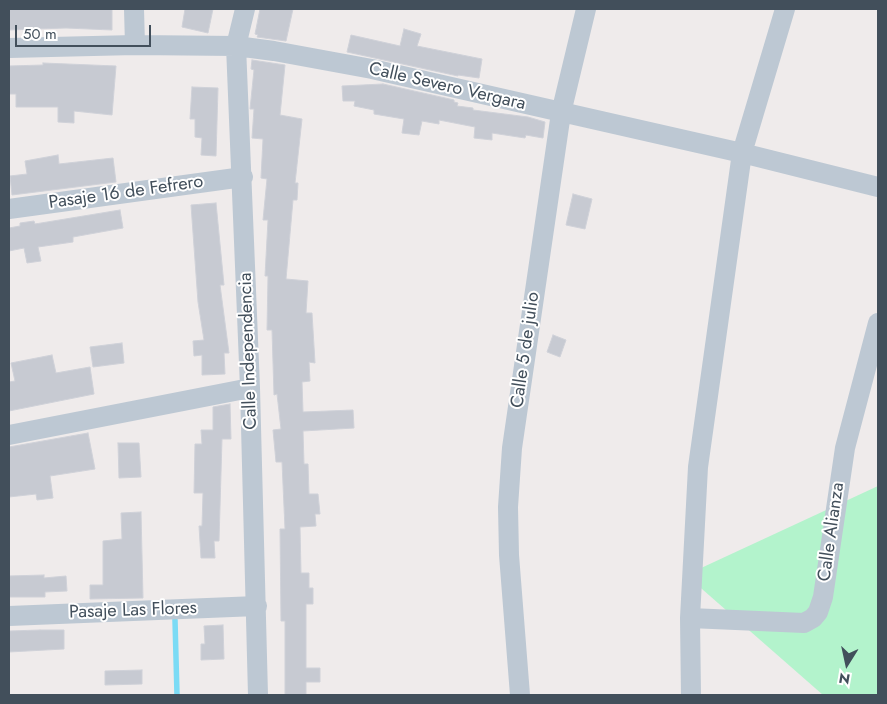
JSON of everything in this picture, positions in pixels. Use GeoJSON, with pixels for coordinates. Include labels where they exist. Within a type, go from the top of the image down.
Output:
{"type":"FeatureCollection","features":[{"type":"Feature","properties":{"kind":"street"},"geometry":{"type":"LineString","coordinates":[[134,9],[135,45]]}},
{"type":"Feature","properties":{"kind":"street","name":"Calle Independencia"},"geometry":{"type":"LineString","coordinates":[[245,9],[236,46],[243,177],[257,606],[258,695]]}},
{"type":"Feature","properties":{"kind":"street","name":"Calle 5 de julio"},"geometry":{"type":"LineString","coordinates":[[520,695],[508,555],[508,507],[512,448],[561,113],[586,9]]}},
{"type":"Feature","properties":{"kind":"street"},"geometry":{"type":"LineString","coordinates":[[691,695],[690,618],[698,467],[742,153],[785,9]]}},
{"type":"Feature","properties":{"kind":"street","name":"Calle Severo Vergara"},"geometry":{"type":"LineString","coordinates":[[9,48],[135,45],[236,46],[372,69],[742,153],[878,187]]}},
{"type":"Feature","properties":{"kind":"street","name":"Pasaje 16 de Fefrero"},"geometry":{"type":"LineString","coordinates":[[9,209],[243,177]]}},
{"type":"Feature","properties":{"kind":"street","name":"Calle Alianza"},"geometry":{"type":"LineString","coordinates":[[690,618],[804,623],[813,618],[818,612],[823,597],[845,448],[878,323]]}},
{"type":"Feature","properties":{"kind":"street"},"geometry":{"type":"LineString","coordinates":[[9,435],[250,388]]}},
{"type":"Feature","properties":{"kind":"street","name":"Pasaje Las Flores"},"geometry":{"type":"LineString","coordinates":[[9,616],[257,606]]}},
{"type":"Feature","properties":{"kind":"green space"},"geometry":{"type":"Polygon","coordinates":[[[878,486],[878,695],[823,695],[686,575],[878,486]]]}},
{"type":"Feature","properties":{"kind":"building"},"geometry":{"type":"Polygon","coordinates":[[[9,9],[112,9],[112,30],[66,28],[9,30],[9,9]]]}},
{"type":"Feature","properties":{"kind":"building"},"geometry":{"type":"Polygon","coordinates":[[[185,9],[213,9],[208,33],[182,27],[185,9]]]}},
{"type":"Feature","properties":{"kind":"building"},"geometry":{"type":"Polygon","coordinates":[[[260,9],[293,9],[286,41],[257,37],[258,35],[255,34],[260,9]]]}},
{"type":"Feature","properties":{"kind":"building"},"geometry":{"type":"Polygon","coordinates":[[[404,29],[421,34],[417,46],[482,59],[479,78],[458,76],[347,52],[351,35],[400,46],[404,29]]]}},
{"type":"Feature","properties":{"kind":"building"},"geometry":{"type":"Polygon","coordinates":[[[252,60],[285,65],[280,115],[302,119],[295,183],[298,183],[297,200],[293,200],[286,279],[308,281],[306,313],[312,313],[315,363],[309,362],[310,381],[302,382],[303,412],[353,410],[354,428],[303,431],[304,464],[308,464],[309,494],[318,494],[320,514],[315,514],[316,526],[300,527],[301,573],[309,573],[309,588],[313,588],[313,604],[306,604],[306,668],[320,668],[320,682],[306,682],[306,695],[285,695],[285,621],[281,621],[280,529],[285,529],[282,462],[276,462],[273,430],[281,429],[277,394],[274,395],[272,330],[267,330],[268,276],[265,276],[268,220],[263,220],[267,179],[261,178],[263,139],[252,138],[254,109],[250,109],[254,70],[251,69],[252,60]]]}},
{"type":"Feature","properties":{"kind":"building"},"geometry":{"type":"Polygon","coordinates":[[[43,63],[116,66],[112,115],[74,111],[74,123],[58,122],[58,107],[16,107],[16,94],[9,94],[9,66],[43,65],[43,63]]]}},
{"type":"Feature","properties":{"kind":"building"},"geometry":{"type":"Polygon","coordinates":[[[383,84],[454,100],[454,102],[458,103],[457,106],[473,108],[473,110],[528,117],[545,122],[543,138],[526,135],[525,138],[492,133],[492,140],[474,138],[475,127],[439,120],[439,124],[422,121],[419,135],[402,133],[404,119],[374,114],[374,110],[354,106],[355,101],[343,101],[342,86],[383,84]]]}},
{"type":"Feature","properties":{"kind":"building"},"geometry":{"type":"Polygon","coordinates":[[[192,87],[218,88],[216,156],[201,155],[202,138],[195,137],[195,119],[190,119],[192,87]]]}},
{"type":"Feature","properties":{"kind":"building"},"geometry":{"type":"Polygon","coordinates":[[[58,155],[59,164],[113,158],[116,182],[12,195],[10,176],[27,174],[25,161],[58,155]]]}},
{"type":"Feature","properties":{"kind":"building"},"geometry":{"type":"Polygon","coordinates":[[[573,194],[592,199],[585,229],[566,225],[573,194]]]}},
{"type":"Feature","properties":{"kind":"building"},"geometry":{"type":"Polygon","coordinates":[[[216,203],[224,285],[220,285],[229,353],[224,353],[225,374],[202,375],[202,355],[194,356],[193,341],[204,340],[198,302],[191,205],[216,203]]]}},
{"type":"Feature","properties":{"kind":"building"},"geometry":{"type":"Polygon","coordinates":[[[120,210],[123,228],[73,237],[73,242],[38,247],[41,261],[27,263],[24,248],[9,251],[9,228],[20,226],[20,223],[34,221],[35,224],[120,210]]]}},
{"type":"Feature","properties":{"kind":"building"},"geometry":{"type":"Polygon","coordinates":[[[553,335],[566,340],[560,357],[547,352],[553,335]]]}},
{"type":"Feature","properties":{"kind":"building"},"geometry":{"type":"Polygon","coordinates":[[[122,343],[124,363],[93,367],[90,347],[122,343]]]}},
{"type":"Feature","properties":{"kind":"building"},"geometry":{"type":"Polygon","coordinates":[[[52,355],[56,373],[90,367],[94,394],[9,411],[9,382],[15,381],[11,363],[52,355]]]}},
{"type":"Feature","properties":{"kind":"building"},"geometry":{"type":"Polygon","coordinates":[[[230,404],[231,439],[222,439],[219,541],[214,541],[215,558],[201,558],[199,526],[202,526],[203,493],[194,493],[195,444],[202,444],[201,430],[213,430],[213,407],[230,404]]]}},
{"type":"Feature","properties":{"kind":"building"},"geometry":{"type":"Polygon","coordinates":[[[88,433],[95,469],[50,476],[53,498],[37,500],[36,494],[9,497],[9,447],[88,433]]]}},
{"type":"Feature","properties":{"kind":"building"},"geometry":{"type":"Polygon","coordinates":[[[118,443],[139,443],[141,477],[119,478],[118,443]]]}},
{"type":"Feature","properties":{"kind":"building"},"geometry":{"type":"Polygon","coordinates":[[[141,512],[143,598],[90,599],[90,585],[103,585],[103,541],[122,539],[121,513],[141,512]]]}},
{"type":"Feature","properties":{"kind":"building"},"geometry":{"type":"Polygon","coordinates":[[[44,575],[44,578],[66,576],[67,591],[45,592],[45,597],[9,597],[9,576],[44,575]]]}},
{"type":"Feature","properties":{"kind":"building"},"geometry":{"type":"Polygon","coordinates":[[[223,625],[224,659],[201,660],[201,644],[205,644],[204,626],[223,625]]]}},
{"type":"Feature","properties":{"kind":"building"},"geometry":{"type":"Polygon","coordinates":[[[64,630],[64,649],[9,652],[9,631],[64,630]]]}},
{"type":"Feature","properties":{"kind":"building"},"geometry":{"type":"Polygon","coordinates":[[[142,670],[142,684],[105,685],[105,671],[142,670]]]}},
{"type":"Feature","properties":{"kind":"waterway"},"geometry":{"type":"LineString","coordinates":[[175,620],[177,695]]}}]}
